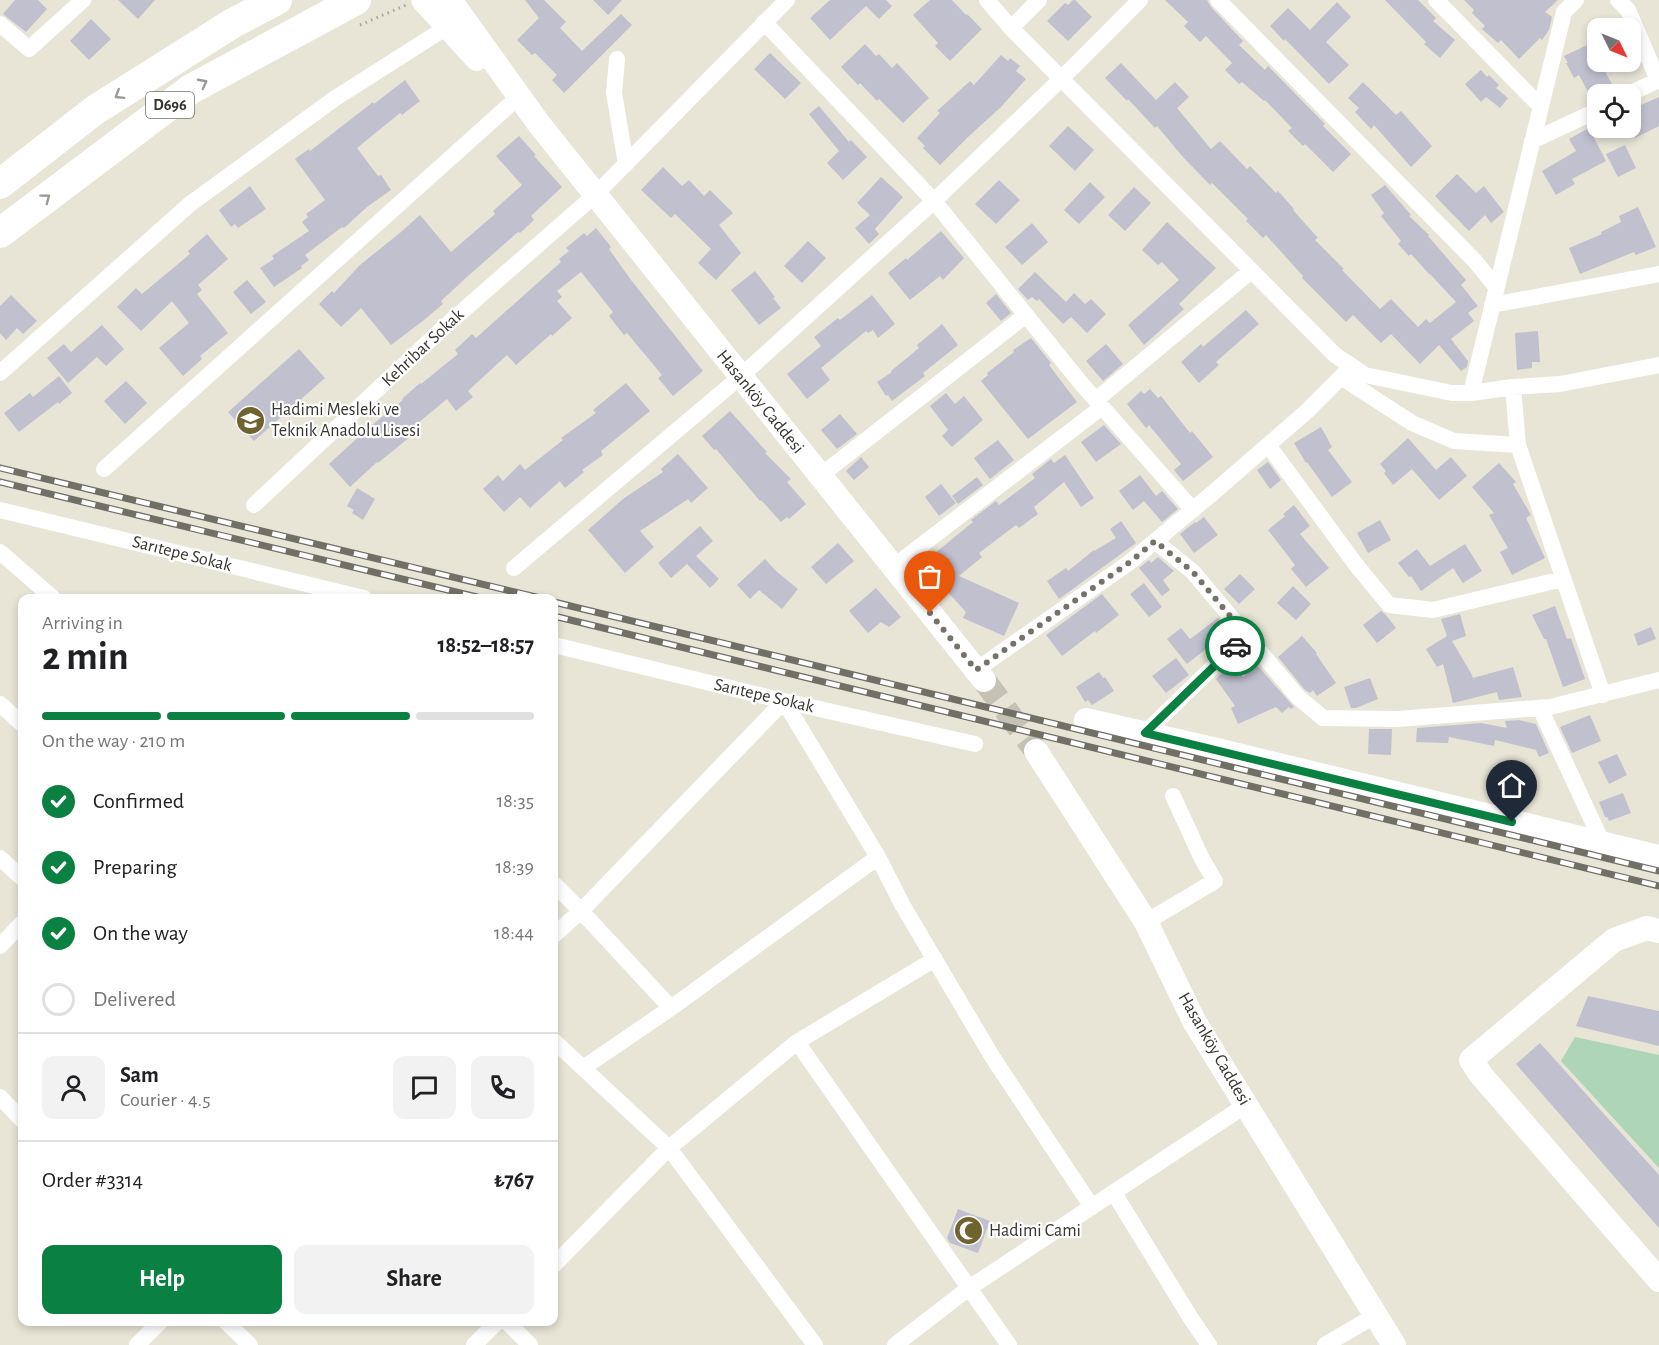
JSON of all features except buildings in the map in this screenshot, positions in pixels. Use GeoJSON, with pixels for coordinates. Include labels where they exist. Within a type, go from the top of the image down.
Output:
{"type":"FeatureCollection","features":[{"type":"Feature","properties":{"kind":"highway","name":"D696"},"geometry":{"type":"LineString","coordinates":[[0,184],[95,110],[233,23],[278,0]]}},
{"type":"Feature","properties":{"kind":"highway","name":"D696"},"geometry":{"type":"LineString","coordinates":[[0,233],[191,89],[357,13]]}},
{"type":"Feature","properties":{"kind":"street"},"geometry":{"type":"LineString","coordinates":[[0,24],[29,49],[83,0]]}},
{"type":"Feature","properties":{"kind":"street"},"geometry":{"type":"LineString","coordinates":[[450,0],[539,124]]}},
{"type":"Feature","properties":{"kind":"street","name":"Kehribar Sokak"},"geometry":{"type":"LineString","coordinates":[[254,505],[442,329],[595,195],[787,0]]}},
{"type":"Feature","properties":{"kind":"street"},"geometry":{"type":"LineString","coordinates":[[987,0],[1011,28],[1335,355],[1346,371],[1412,423],[1454,441],[1518,445]]}},
{"type":"Feature","properties":{"kind":"street"},"geometry":{"type":"LineString","coordinates":[[1011,28],[1039,0]]}},
{"type":"Feature","properties":{"kind":"street"},"geometry":{"type":"LineString","coordinates":[[514,568],[740,377],[934,201],[1140,0]]}},
{"type":"Feature","properties":{"kind":"street"},"geometry":{"type":"LineString","coordinates":[[1436,0],[1541,107]]}},
{"type":"Feature","properties":{"kind":"street"},"geometry":{"type":"LineString","coordinates":[[1471,393],[1564,12],[1576,0]]}},
{"type":"Feature","properties":{"kind":"street"},"geometry":{"type":"LineString","coordinates":[[1618,0],[1628,10],[1659,80],[1641,88]]}},
{"type":"Feature","properties":{"kind":"street"},"geometry":{"type":"LineString","coordinates":[[416,2],[447,27],[539,124]]}},
{"type":"Feature","properties":{"kind":"street"},"geometry":{"type":"LineString","coordinates":[[1228,3],[1475,261],[1497,288]]}},
{"type":"Feature","properties":{"kind":"street"},"geometry":{"type":"LineString","coordinates":[[764,22],[934,201],[1099,404],[1193,510]]}},
{"type":"Feature","properties":{"kind":"street"},"geometry":{"type":"LineString","coordinates":[[0,373],[190,204],[334,99],[447,27]]}},
{"type":"Feature","properties":{"kind":"street"},"geometry":{"type":"LineString","coordinates":[[617,59],[614,93],[626,164]]}},
{"type":"Feature","properties":{"kind":"street"},"geometry":{"type":"LineString","coordinates":[[104,469],[516,99]]}},
{"type":"Feature","properties":{"kind":"street"},"geometry":{"type":"LineString","coordinates":[[1532,141],[1587,115]]}},
{"type":"Feature","properties":{"kind":"street","name":"Hasanköy Caddesi"},"geometry":{"type":"LineString","coordinates":[[539,124],[980,675]]}},
{"type":"Feature","properties":{"kind":"street"},"geometry":{"type":"LineString","coordinates":[[893,567],[1099,404],[1251,270]]}},
{"type":"Feature","properties":{"kind":"street"},"geometry":{"type":"LineString","coordinates":[[1492,305],[1659,274]]}},
{"type":"Feature","properties":{"kind":"street"},"geometry":{"type":"LineString","coordinates":[[820,476],[1026,315]]}},
{"type":"Feature","properties":{"kind":"street"},"geometry":{"type":"LineString","coordinates":[[1346,371],[1452,393],[1471,393],[1560,384],[1659,365]]}},
{"type":"Feature","properties":{"kind":"street"},"geometry":{"type":"LineString","coordinates":[[980,675],[1130,562],[1193,510],[1306,412],[1346,371]]}},
{"type":"Feature","properties":{"kind":"street"},"geometry":{"type":"LineString","coordinates":[[1513,387],[1518,445],[1603,695]]}},
{"type":"Feature","properties":{"kind":"street"},"geometry":{"type":"LineString","coordinates":[[1268,445],[1357,566],[1389,605],[1434,610],[1563,579]]}},
{"type":"Feature","properties":{"kind":"street","name":"Sarıtepe Sokak"},"geometry":{"type":"LineString","coordinates":[[0,510],[334,594]]}},
{"type":"Feature","properties":{"kind":"street"},"geometry":{"type":"LineString","coordinates":[[1155,541],[1193,572],[1298,697],[1323,718],[1397,719],[1540,708],[1659,680]]}},
{"type":"Feature","properties":{"kind":"street"},"geometry":{"type":"LineString","coordinates":[[0,552],[48,594]]}},
{"type":"Feature","properties":{"kind":"street"},"geometry":{"type":"LineString","coordinates":[[1145,733],[1246,635]]}},
{"type":"Feature","properties":{"kind":"street","name":"Sarıtepe Sokak"},"geometry":{"type":"LineString","coordinates":[[558,646],[784,702],[975,744]]}},
{"type":"Feature","properties":{"kind":"street"},"geometry":{"type":"LineString","coordinates":[[558,931],[581,911],[784,702],[878,857],[903,906],[993,1058],[1092,1207]]}},
{"type":"Feature","properties":{"kind":"street"},"geometry":{"type":"LineString","coordinates":[[0,704],[18,720]]}},
{"type":"Feature","properties":{"kind":"street"},"geometry":{"type":"LineString","coordinates":[[1540,708],[1604,844]]}},
{"type":"Feature","properties":{"kind":"street"},"geometry":{"type":"LineString","coordinates":[[1086,720],[1659,857]]}},
{"type":"Feature","properties":{"kind":"street","name":"Hasanköy Caddesi"},"geometry":{"type":"LineString","coordinates":[[1036,752],[1146,922],[1194,1021],[1394,1345]]}},
{"type":"Feature","properties":{"kind":"street"},"geometry":{"type":"LineString","coordinates":[[1146,922],[1215,881],[1202,860],[1173,796]]}},
{"type":"Feature","properties":{"kind":"street"},"geometry":{"type":"LineString","coordinates":[[583,1068],[671,1008],[878,857]]}},
{"type":"Feature","properties":{"kind":"street"},"geometry":{"type":"LineString","coordinates":[[0,858],[18,874]]}},
{"type":"Feature","properties":{"kind":"street"},"geometry":{"type":"LineString","coordinates":[[558,888],[671,1008]]}},
{"type":"Feature","properties":{"kind":"street"},"geometry":{"type":"LineString","coordinates":[[0,946],[18,927]]}},
{"type":"Feature","properties":{"kind":"street"},"geometry":{"type":"LineString","coordinates":[[1653,929],[1614,940],[1471,1060],[1481,1075],[1659,1281]]}},
{"type":"Feature","properties":{"kind":"street"},"geometry":{"type":"LineString","coordinates":[[558,1261],[669,1148],[797,1042],[934,959]]}},
{"type":"Feature","properties":{"kind":"street"},"geometry":{"type":"LineString","coordinates":[[797,1042],[1009,1345]]}},
{"type":"Feature","properties":{"kind":"street"},"geometry":{"type":"LineString","coordinates":[[558,1045],[669,1148],[814,1345]]}},
{"type":"Feature","properties":{"kind":"street"},"geometry":{"type":"LineString","coordinates":[[0,1097],[18,1116]]}},
{"type":"Feature","properties":{"kind":"street"},"geometry":{"type":"LineString","coordinates":[[895,1345],[969,1288],[1246,1105]]}},
{"type":"Feature","properties":{"kind":"street"},"geometry":{"type":"LineString","coordinates":[[1114,1193],[1209,1345]]}},
{"type":"Feature","properties":{"kind":"street"},"geometry":{"type":"LineString","coordinates":[[1325,1345],[1376,1315]]}},
{"type":"Feature","properties":{"kind":"street"},"geometry":{"type":"LineString","coordinates":[[136,1345],[156,1326]]}},
{"type":"Feature","properties":{"kind":"street"},"geometry":{"type":"LineString","coordinates":[[230,1326],[250,1345]]}},
{"type":"Feature","properties":{"kind":"street"},"geometry":{"type":"LineString","coordinates":[[474,1345],[493,1326]]}},
{"type":"Feature","properties":{"kind":"street"},"geometry":{"type":"LineString","coordinates":[[511,1326],[530,1345]]}},
{"type":"Feature","properties":{"kind":"path"},"geometry":{"type":"LineString","coordinates":[[357,13],[416,2]]}},
{"type":"Feature","properties":{"kind":"green space"},"geometry":{"type":"Polygon","coordinates":[[[1575,1037],[1659,1055],[1659,1168],[1561,1061],[1575,1037]]]}},
{"type":"Feature","properties":{"kind":"tunnel"},"geometry":{"type":"LineString","coordinates":[[984,680],[1036,751]]}},
{"type":"Feature","properties":{"kind":"railway"},"geometry":{"type":"LineString","coordinates":[[0,468],[523,594]]}},
{"type":"Feature","properties":{"kind":"railway"},"geometry":{"type":"LineString","coordinates":[[0,482],[464,594]]}},
{"type":"Feature","properties":{"kind":"railway"},"geometry":{"type":"LineString","coordinates":[[558,603],[1659,871]]}},
{"type":"Feature","properties":{"kind":"railway"},"geometry":{"type":"LineString","coordinates":[[558,617],[1659,886]]}},
{"type":"Feature","properties":{"kind":"way so far"},"geometry":{"type":"LineString","coordinates":[[930,613],[976,670],[1130,562],[1155,541],[1193,572],[1246,635],[1235,646]]}},
{"type":"Feature","properties":{"kind":"place","name":"Hadimi Mesleki ve Teknik Anadolu Lisesi"},"geometry":{"type":"Point","coordinates":[250,420]}},
{"type":"Feature","properties":{"kind":"place","name":"Hadimi Cami"},"geometry":{"type":"Point","coordinates":[968,1231]}},
{"type":"Feature","properties":{"kind":"route"},"geometry":{"type":"LineString","coordinates":[[1235,646],[1145,733],[1512,822]]}}]}
